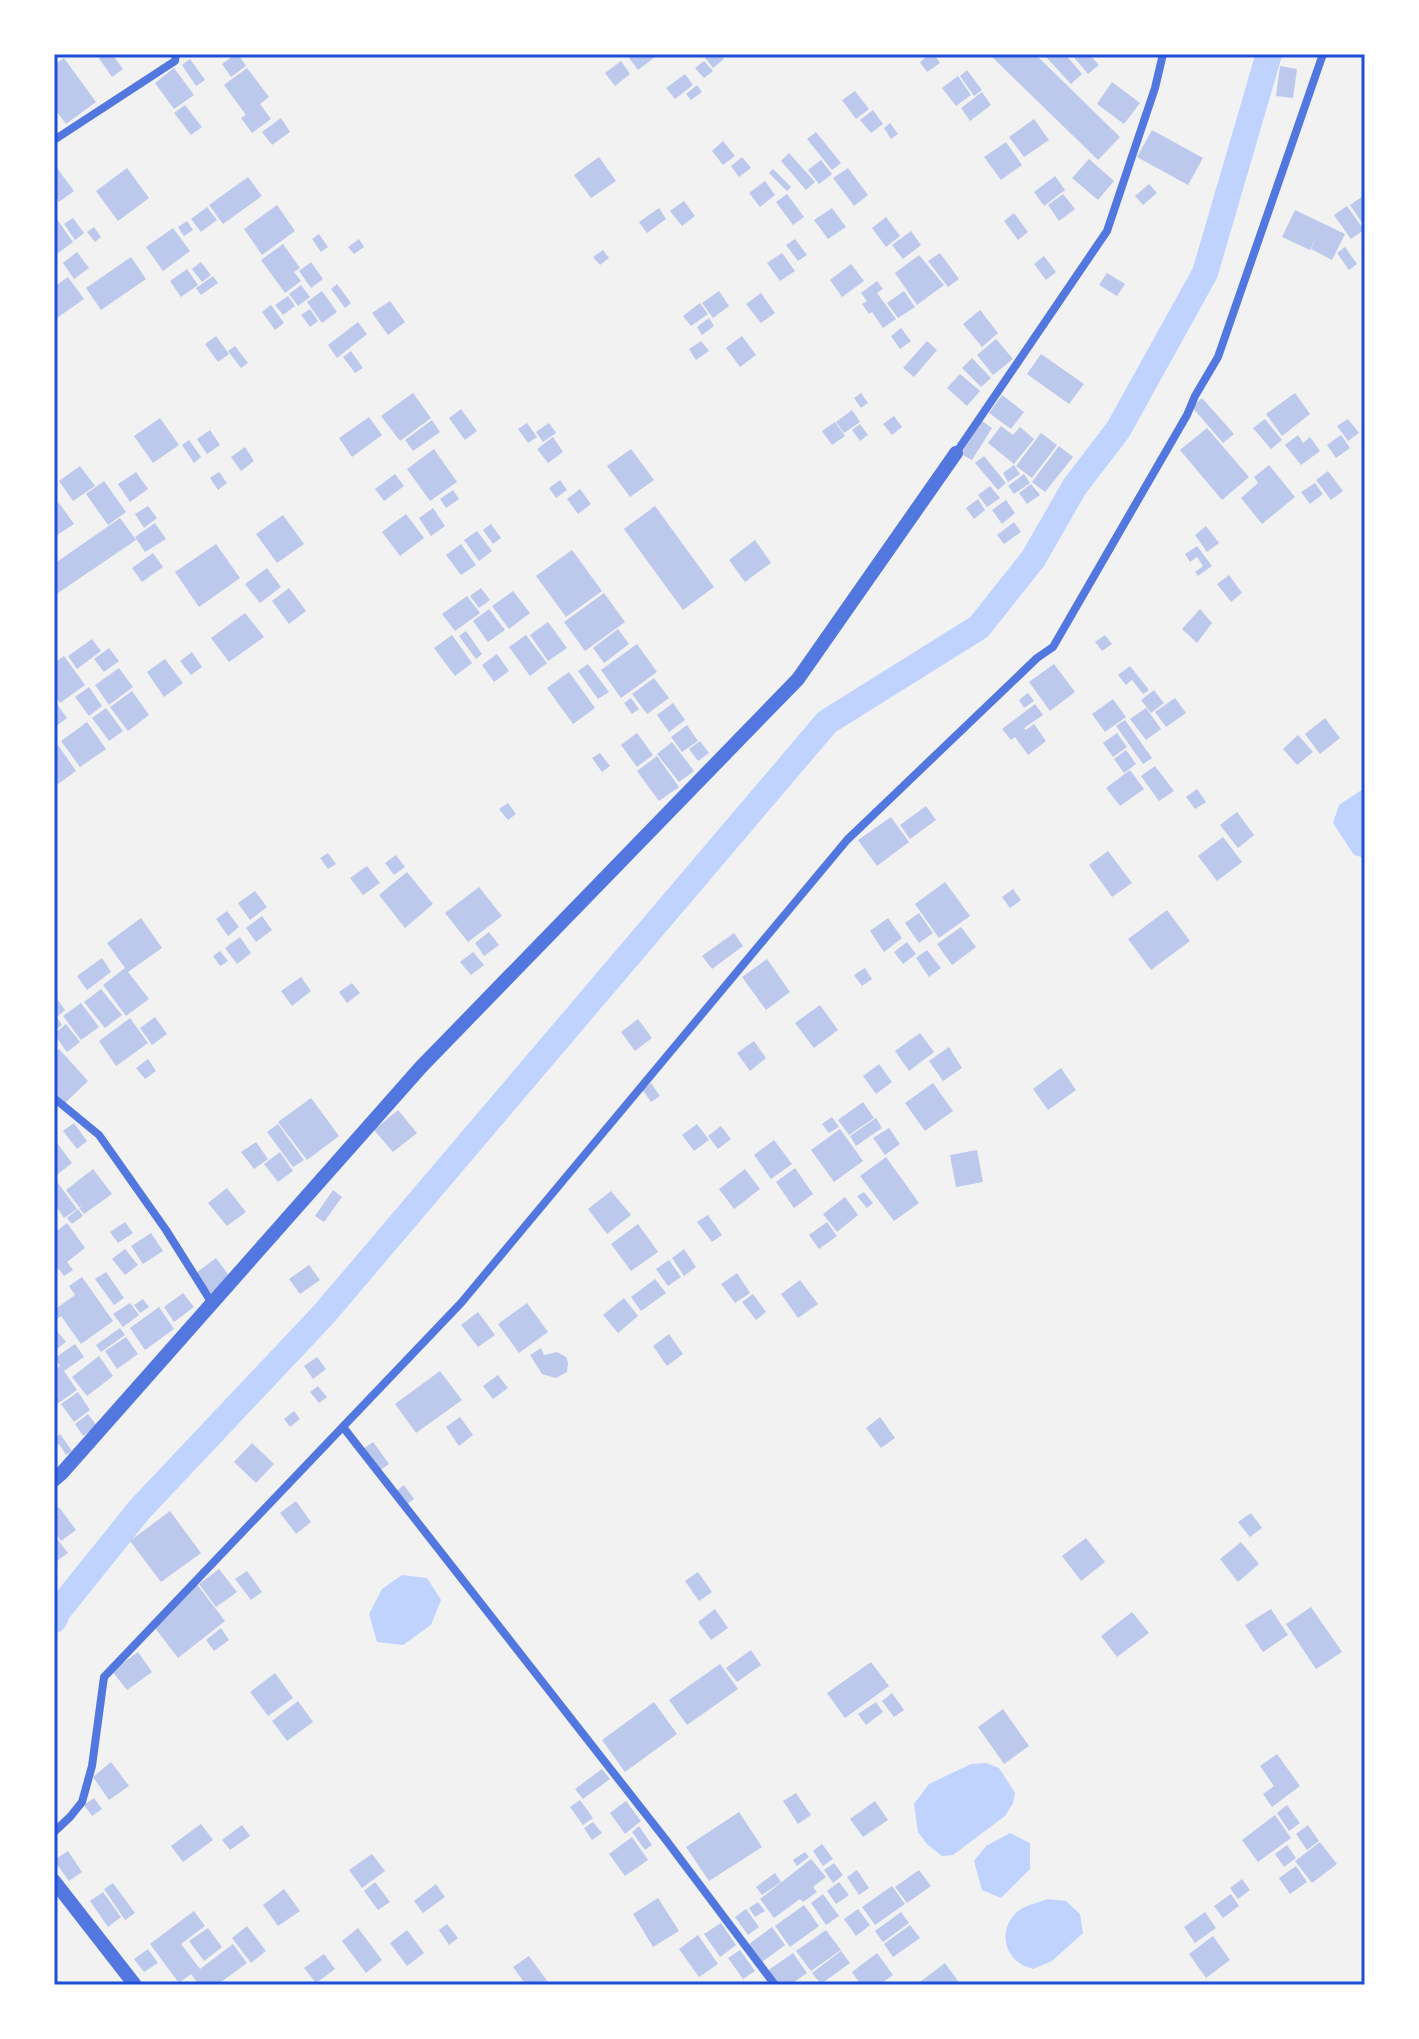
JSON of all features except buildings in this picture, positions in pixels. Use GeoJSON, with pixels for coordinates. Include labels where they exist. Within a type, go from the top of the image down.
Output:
{"type":"FeatureCollection","features":[{"type":"Feature","properties":{"kind":"street"},"geometry":{"type":"LineString","coordinates":[[54,140],[175,61],[176,54]]}},
{"type":"Feature","properties":{"kind":"street"},"geometry":{"type":"LineString","coordinates":[[54,1480],[421,1067],[798,679],[1107,231],[1155,88],[1163,54]]}},
{"type":"Feature","properties":{"kind":"street"},"geometry":{"type":"LineString","coordinates":[[54,1832],[82,1802],[92,1766],[104,1677],[461,1303],[847,840],[1037,658],[1053,647],[1218,357],[1323,54]]}},
{"type":"Feature","properties":{"kind":"street"},"geometry":{"type":"LineString","coordinates":[[54,1098],[99,1135],[166,1230],[212,1303]]}},
{"type":"Feature","properties":{"kind":"street"},"geometry":{"type":"LineString","coordinates":[[343,1427],[666,1840],[775,1985]]}},
{"type":"Feature","properties":{"kind":"street"},"geometry":{"type":"LineString","coordinates":[[54,1881],[135,1985]]}},
{"type":"Feature","properties":{"kind":"water"},"geometry":{"type":"Polygon","coordinates":[[[1365,791],[1365,858],[1354,855],[1333,823],[1339,805],[1365,791]]]}},
{"type":"Feature","properties":{"kind":"water"},"geometry":{"type":"Polygon","coordinates":[[[402,1575],[427,1578],[441,1600],[431,1625],[403,1645],[377,1642],[369,1614],[382,1589],[402,1575]]]}},
{"type":"Feature","properties":{"kind":"water"},"geometry":{"type":"Polygon","coordinates":[[[986,1763],[999,1768],[1015,1793],[1013,1803],[1005,1816],[953,1855],[942,1856],[918,1832],[914,1804],[929,1784],[971,1764],[986,1763]]]}},
{"type":"Feature","properties":{"kind":"water"},"geometry":{"type":"Polygon","coordinates":[[[1010,1833],[1030,1843],[1030,1869],[1001,1898],[982,1890],[974,1861],[986,1846],[1010,1833]]]}},
{"type":"Feature","properties":{"kind":"water"},"geometry":{"type":"Polygon","coordinates":[[[1047,1899],[1066,1901],[1080,1914],[1083,1933],[1052,1961],[1033,1969],[1014,1959],[1007,1946],[1006,1931],[1018,1911],[1047,1899]]]}},
{"type":"Feature","properties":{"kind":"waterway"},"geometry":{"type":"LineString","coordinates":[[54,1620],[140,1509],[324,1314],[827,722],[979,627],[1033,559],[1075,486],[1118,430],[1205,273],[1269,54]]}}]}
